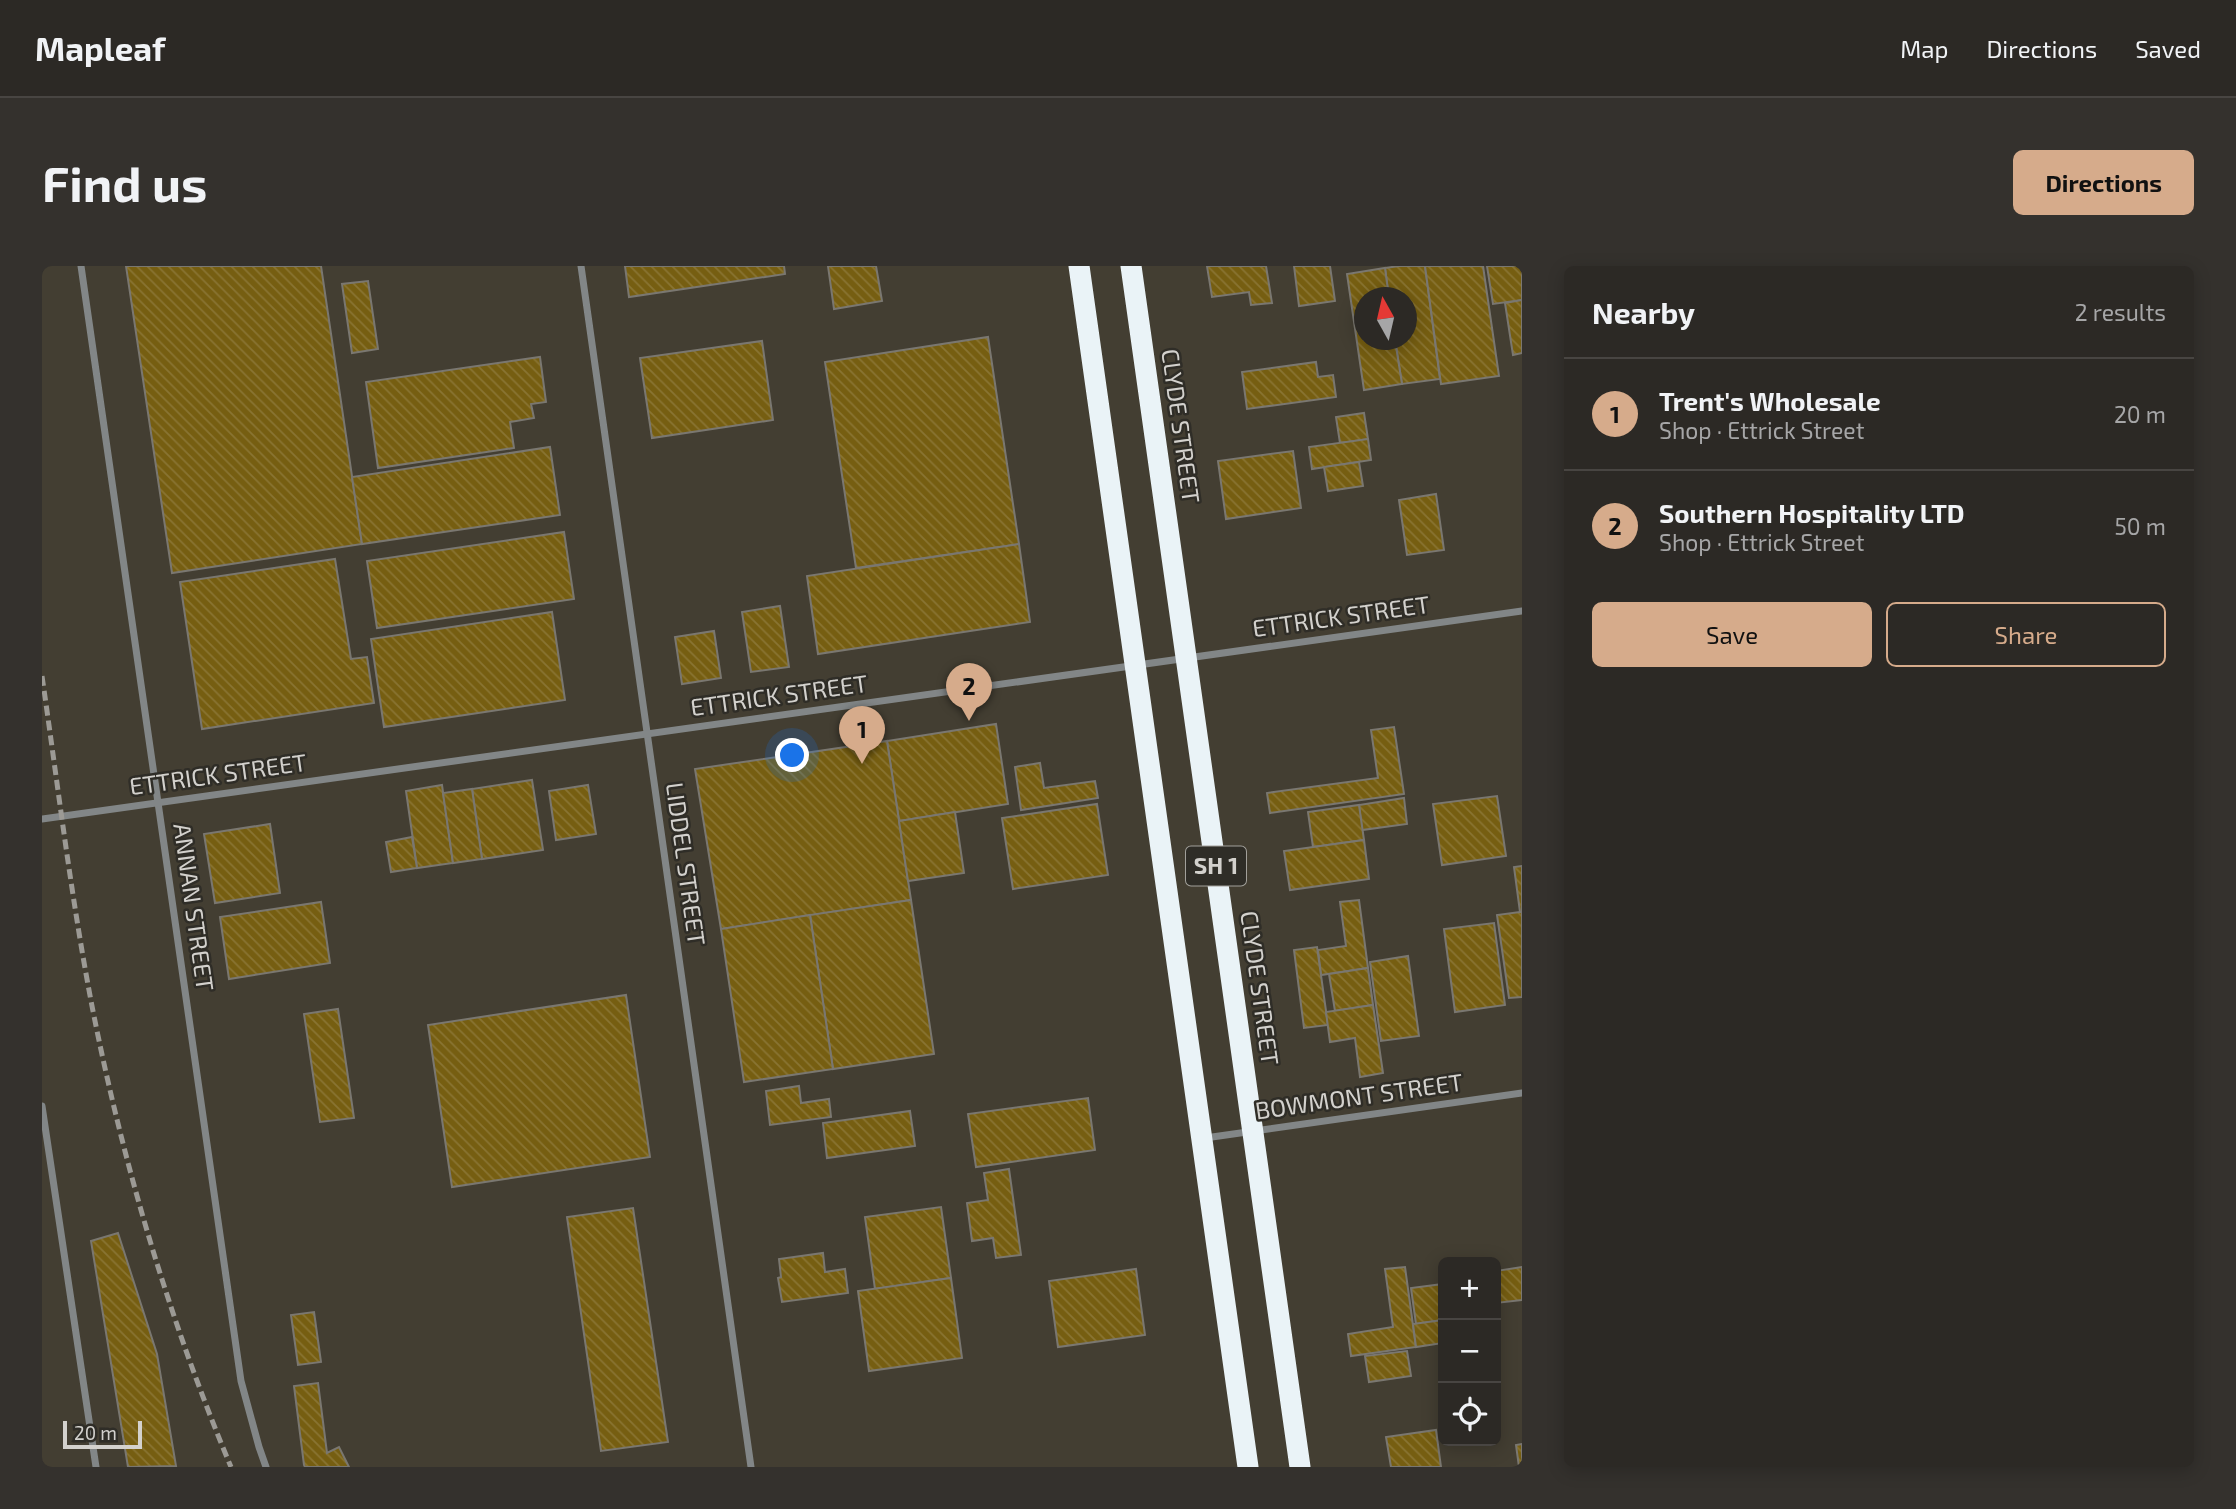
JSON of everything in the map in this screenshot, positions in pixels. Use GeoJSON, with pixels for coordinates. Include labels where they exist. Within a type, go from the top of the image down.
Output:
{"type":"FeatureCollection","features":[{"type":"Feature","properties":{"kind":"highway","name":"SH 1"},"geometry":{"type":"LineString","coordinates":[[1079,266],[1248,1467]]}},
{"type":"Feature","properties":{"kind":"highway","name":"CLYDE STREET"},"geometry":{"type":"LineString","coordinates":[[1130,266],[1300,1467]]}},
{"type":"Feature","properties":{"kind":"street","name":"ANNAN STREET"},"geometry":{"type":"LineString","coordinates":[[81,266],[241,1381],[266,1467]]}},
{"type":"Feature","properties":{"kind":"street","name":"LIDDEL STREET"},"geometry":{"type":"LineString","coordinates":[[581,266],[751,1467]]}},
{"type":"Feature","properties":{"kind":"street","name":"ETTRICK STREET"},"geometry":{"type":"LineString","coordinates":[[42,819],[1522,611]]}},
{"type":"Feature","properties":{"kind":"street","name":"BOWMONT STREET"},"geometry":{"type":"LineString","coordinates":[[1201,1139],[1522,1093]]}},
{"type":"Feature","properties":{"kind":"street"},"geometry":{"type":"LineString","coordinates":[[42,1106],[96,1467]]}},
{"type":"Feature","properties":{"kind":"shaded area"},"geometry":{"type":"Polygon","coordinates":[[[42,266],[1522,266],[1522,1467],[42,1467],[42,266]]]}},
{"type":"Feature","properties":{"kind":"building"},"geometry":{"type":"Polygon","coordinates":[[[126,266],[321,266],[362,544],[172,573],[126,266]]]}},
{"type":"Feature","properties":{"kind":"building"},"geometry":{"type":"Polygon","coordinates":[[[625,266],[784,266],[785,274],[629,297],[625,266]]]}},
{"type":"Feature","properties":{"kind":"building"},"geometry":{"type":"Polygon","coordinates":[[[828,266],[876,266],[882,301],[834,309],[828,266]]]}},
{"type":"Feature","properties":{"kind":"building"},"geometry":{"type":"Polygon","coordinates":[[[1207,266],[1266,266],[1272,303],[1251,305],[1249,292],[1212,297],[1207,266]]]}},
{"type":"Feature","properties":{"kind":"building"},"geometry":{"type":"Polygon","coordinates":[[[1294,266],[1330,266],[1335,301],[1299,306],[1294,266]]]}},
{"type":"Feature","properties":{"kind":"building"},"geometry":{"type":"Polygon","coordinates":[[[1425,266],[1440,379],[1402,384],[1397,350],[1417,350],[1417,287],[1388,287],[1385,268],[1425,266]]]}},
{"type":"Feature","properties":{"kind":"building"},"geometry":{"type":"Polygon","coordinates":[[[1425,266],[1483,266],[1499,376],[1441,384],[1425,266]]]}},
{"type":"Feature","properties":{"kind":"building"},"geometry":{"type":"Polygon","coordinates":[[[1487,266],[1522,266],[1522,300],[1493,304],[1487,266]]]}},
{"type":"Feature","properties":{"kind":"building"},"geometry":{"type":"Polygon","coordinates":[[[1385,268],[1388,287],[1354,287],[1354,322],[1347,274],[1385,268]]]}},
{"type":"Feature","properties":{"kind":"building"},"geometry":{"type":"Polygon","coordinates":[[[368,281],[378,349],[352,353],[342,284],[368,281]]]}},
{"type":"Feature","properties":{"kind":"building"},"geometry":{"type":"Polygon","coordinates":[[[1522,300],[1522,353],[1513,355],[1505,303],[1522,300]]]}},
{"type":"Feature","properties":{"kind":"building"},"geometry":{"type":"Polygon","coordinates":[[[988,337],[1019,544],[856,568],[825,362],[988,337]]]}},
{"type":"Feature","properties":{"kind":"building"},"geometry":{"type":"Polygon","coordinates":[[[762,341],[773,420],[652,438],[640,358],[762,341]]]}},
{"type":"Feature","properties":{"kind":"building"},"geometry":{"type":"Polygon","coordinates":[[[1358,350],[1397,350],[1402,384],[1364,390],[1358,350]]]}},
{"type":"Feature","properties":{"kind":"building"},"geometry":{"type":"Polygon","coordinates":[[[540,357],[546,402],[531,404],[534,418],[510,422],[514,448],[378,468],[366,382],[540,357]]]}},
{"type":"Feature","properties":{"kind":"building"},"geometry":{"type":"Polygon","coordinates":[[[1316,362],[1318,377],[1333,375],[1336,397],[1247,409],[1242,372],[1316,362]]]}},
{"type":"Feature","properties":{"kind":"building"},"geometry":{"type":"Polygon","coordinates":[[[1364,413],[1368,439],[1340,443],[1336,417],[1364,413]]]}},
{"type":"Feature","properties":{"kind":"building"},"geometry":{"type":"Polygon","coordinates":[[[1368,439],[1371,460],[1312,469],[1309,447],[1368,439]]]}},
{"type":"Feature","properties":{"kind":"building"},"geometry":{"type":"Polygon","coordinates":[[[550,447],[560,515],[362,544],[352,477],[550,447]]]}},
{"type":"Feature","properties":{"kind":"building"},"geometry":{"type":"Polygon","coordinates":[[[1293,451],[1301,508],[1226,519],[1218,461],[1293,451]]]}},
{"type":"Feature","properties":{"kind":"building"},"geometry":{"type":"Polygon","coordinates":[[[1359,462],[1363,486],[1328,491],[1324,467],[1359,462]]]}},
{"type":"Feature","properties":{"kind":"building"},"geometry":{"type":"Polygon","coordinates":[[[1436,494],[1444,550],[1407,555],[1399,500],[1436,494]]]}},
{"type":"Feature","properties":{"kind":"building"},"geometry":{"type":"Polygon","coordinates":[[[564,532],[574,599],[377,628],[367,561],[564,532]]]}},
{"type":"Feature","properties":{"kind":"building"},"geometry":{"type":"Polygon","coordinates":[[[1019,544],[1030,622],[818,654],[807,576],[1019,544]]]}},
{"type":"Feature","properties":{"kind":"building"},"geometry":{"type":"Polygon","coordinates":[[[335,559],[351,659],[367,657],[374,703],[202,729],[180,582],[335,559]]]}},
{"type":"Feature","properties":{"kind":"building"},"geometry":{"type":"Polygon","coordinates":[[[780,606],[789,667],[751,672],[742,612],[780,606]]]}},
{"type":"Feature","properties":{"kind":"building"},"geometry":{"type":"Polygon","coordinates":[[[552,612],[565,700],[384,727],[371,639],[552,612]]]}},
{"type":"Feature","properties":{"kind":"building"},"geometry":{"type":"Polygon","coordinates":[[[714,631],[721,678],[682,684],[675,637],[714,631]]]}},
{"type":"Feature","properties":{"kind":"building"},"geometry":{"type":"Polygon","coordinates":[[[996,724],[1008,804],[899,821],[887,741],[996,724]]]}},
{"type":"Feature","properties":{"kind":"building"},"geometry":{"type":"Polygon","coordinates":[[[1394,727],[1404,794],[1270,813],[1267,793],[1378,778],[1371,730],[1394,727]]]}},
{"type":"Feature","properties":{"kind":"building"},"geometry":{"type":"Polygon","coordinates":[[[887,741],[911,900],[721,929],[695,769],[887,741]]]}},
{"type":"Feature","properties":{"kind":"building"},"geometry":{"type":"Polygon","coordinates":[[[1040,763],[1044,788],[1095,781],[1098,798],[1021,810],[1015,767],[1040,763]]]}},
{"type":"Feature","properties":{"kind":"building"},"geometry":{"type":"Polygon","coordinates":[[[532,780],[543,850],[482,859],[472,789],[532,780]]]}},
{"type":"Feature","properties":{"kind":"building"},"geometry":{"type":"Polygon","coordinates":[[[442,785],[453,863],[417,868],[406,791],[442,785]]]}},
{"type":"Feature","properties":{"kind":"building"},"geometry":{"type":"Polygon","coordinates":[[[588,785],[596,834],[556,840],[549,791],[588,785]]]}},
{"type":"Feature","properties":{"kind":"building"},"geometry":{"type":"Polygon","coordinates":[[[472,789],[482,859],[453,863],[443,793],[472,789]]]}},
{"type":"Feature","properties":{"kind":"building"},"geometry":{"type":"Polygon","coordinates":[[[1497,796],[1506,856],[1442,865],[1433,804],[1497,796]]]}},
{"type":"Feature","properties":{"kind":"building"},"geometry":{"type":"Polygon","coordinates":[[[1404,798],[1407,824],[1362,830],[1359,805],[1404,798]]]}},
{"type":"Feature","properties":{"kind":"building"},"geometry":{"type":"Polygon","coordinates":[[[1097,804],[1108,875],[1013,889],[1002,818],[1097,804]]]}},
{"type":"Feature","properties":{"kind":"building"},"geometry":{"type":"Polygon","coordinates":[[[1359,805],[1364,840],[1313,847],[1308,812],[1359,805]]]}},
{"type":"Feature","properties":{"kind":"building"},"geometry":{"type":"Polygon","coordinates":[[[955,812],[964,873],[908,881],[899,821],[955,812]]]}},
{"type":"Feature","properties":{"kind":"building"},"geometry":{"type":"Polygon","coordinates":[[[270,824],[280,893],[215,903],[204,834],[270,824]]]}},
{"type":"Feature","properties":{"kind":"building"},"geometry":{"type":"Polygon","coordinates":[[[412,837],[417,868],[391,872],[386,842],[412,837]]]}},
{"type":"Feature","properties":{"kind":"building"},"geometry":{"type":"Polygon","coordinates":[[[1364,840],[1369,879],[1290,890],[1284,851],[1364,840]]]}},
{"type":"Feature","properties":{"kind":"building"},"geometry":{"type":"Polygon","coordinates":[[[1522,866],[1522,912],[1520,912],[1514,867],[1522,866]]]}},
{"type":"Feature","properties":{"kind":"building"},"geometry":{"type":"Polygon","coordinates":[[[911,900],[934,1054],[833,1069],[810,915],[911,900]]]}},
{"type":"Feature","properties":{"kind":"building"},"geometry":{"type":"Polygon","coordinates":[[[1359,900],[1368,968],[1321,975],[1318,950],[1346,946],[1340,902],[1359,900]]]}},
{"type":"Feature","properties":{"kind":"building"},"geometry":{"type":"Polygon","coordinates":[[[321,902],[330,963],[229,979],[220,917],[321,902]]]}},
{"type":"Feature","properties":{"kind":"building"},"geometry":{"type":"Polygon","coordinates":[[[1522,912],[1522,997],[1509,998],[1497,915],[1522,912]]]}},
{"type":"Feature","properties":{"kind":"building"},"geometry":{"type":"Polygon","coordinates":[[[810,915],[833,1069],[744,1082],[721,929],[810,915]]]}},
{"type":"Feature","properties":{"kind":"building"},"geometry":{"type":"Polygon","coordinates":[[[1494,923],[1505,1005],[1455,1012],[1444,929],[1494,923]]]}},
{"type":"Feature","properties":{"kind":"building"},"geometry":{"type":"Polygon","coordinates":[[[1317,947],[1328,1025],[1304,1028],[1294,950],[1317,947]]]}},
{"type":"Feature","properties":{"kind":"building"},"geometry":{"type":"Polygon","coordinates":[[[1408,956],[1419,1036],[1381,1041],[1370,962],[1408,956]]]}},
{"type":"Feature","properties":{"kind":"building"},"geometry":{"type":"Polygon","coordinates":[[[1368,968],[1373,1005],[1335,1011],[1329,974],[1368,968]]]}},
{"type":"Feature","properties":{"kind":"building"},"geometry":{"type":"Polygon","coordinates":[[[626,995],[650,1157],[452,1187],[428,1025],[626,995]]]}},
{"type":"Feature","properties":{"kind":"building"},"geometry":{"type":"Polygon","coordinates":[[[1373,1005],[1383,1073],[1360,1077],[1355,1038],[1330,1042],[1326,1012],[1373,1005]]]}},
{"type":"Feature","properties":{"kind":"building"},"geometry":{"type":"Polygon","coordinates":[[[338,1009],[354,1118],[320,1122],[304,1014],[338,1009]]]}},
{"type":"Feature","properties":{"kind":"building"},"geometry":{"type":"Polygon","coordinates":[[[799,1086],[801,1103],[829,1099],[831,1117],[770,1125],[766,1091],[799,1086]]]}},
{"type":"Feature","properties":{"kind":"building"},"geometry":{"type":"Polygon","coordinates":[[[1088,1098],[1095,1150],[976,1167],[968,1114],[1088,1098]]]}},
{"type":"Feature","properties":{"kind":"building"},"geometry":{"type":"Polygon","coordinates":[[[910,1111],[915,1146],[827,1158],[823,1123],[910,1111]]]}},
{"type":"Feature","properties":{"kind":"building"},"geometry":{"type":"Polygon","coordinates":[[[1009,1169],[1021,1255],[996,1258],[993,1238],[972,1241],[967,1203],[988,1200],[984,1173],[1009,1169]]]}},
{"type":"Feature","properties":{"kind":"building"},"geometry":{"type":"Polygon","coordinates":[[[941,1207],[951,1278],[875,1289],[865,1217],[941,1207]]]}},
{"type":"Feature","properties":{"kind":"building"},"geometry":{"type":"Polygon","coordinates":[[[633,1208],[668,1442],[601,1451],[567,1217],[633,1208]]]}},
{"type":"Feature","properties":{"kind":"building"},"geometry":{"type":"Polygon","coordinates":[[[118,1233],[157,1354],[176,1466],[128,1467],[91,1241],[118,1233]]]}},
{"type":"Feature","properties":{"kind":"building"},"geometry":{"type":"Polygon","coordinates":[[[823,1253],[825,1272],[845,1269],[848,1293],[782,1302],[778,1278],[781,1277],[779,1259],[823,1253]]]}},
{"type":"Feature","properties":{"kind":"building"},"geometry":{"type":"Polygon","coordinates":[[[1405,1267],[1416,1347],[1351,1356],[1348,1334],[1393,1327],[1385,1269],[1405,1267]]]}},
{"type":"Feature","properties":{"kind":"building"},"geometry":{"type":"Polygon","coordinates":[[[1522,1267],[1522,1300],[1501,1302],[1501,1270],[1522,1267]]]}},
{"type":"Feature","properties":{"kind":"building"},"geometry":{"type":"Polygon","coordinates":[[[1136,1269],[1145,1335],[1058,1347],[1049,1281],[1136,1269]]]}},
{"type":"Feature","properties":{"kind":"building"},"geometry":{"type":"Polygon","coordinates":[[[951,1278],[962,1358],[869,1371],[858,1291],[951,1278]]]}},
{"type":"Feature","properties":{"kind":"building"},"geometry":{"type":"Polygon","coordinates":[[[1438,1285],[1438,1321],[1416,1324],[1411,1288],[1438,1285]]]}},
{"type":"Feature","properties":{"kind":"building"},"geometry":{"type":"Polygon","coordinates":[[[314,1312],[321,1362],[298,1365],[291,1315],[314,1312]]]}},
{"type":"Feature","properties":{"kind":"building"},"geometry":{"type":"Polygon","coordinates":[[[1438,1321],[1438,1344],[1416,1347],[1413,1324],[1438,1321]]]}},
{"type":"Feature","properties":{"kind":"building"},"geometry":{"type":"Polygon","coordinates":[[[1407,1351],[1411,1376],[1369,1382],[1365,1356],[1407,1351]]]}},
{"type":"Feature","properties":{"kind":"building"},"geometry":{"type":"Polygon","coordinates":[[[318,1383],[327,1453],[339,1447],[349,1467],[304,1465],[294,1386],[318,1383]]]}},
{"type":"Feature","properties":{"kind":"building"},"geometry":{"type":"Polygon","coordinates":[[[1436,1430],[1441,1467],[1391,1467],[1386,1437],[1436,1430]]]}},
{"type":"Feature","properties":{"kind":"building"},"geometry":{"type":"Polygon","coordinates":[[[1522,1444],[1522,1467],[1519,1467],[1516,1445],[1522,1444]]]}},
{"type":"Feature","properties":{"kind":"railway"},"geometry":{"type":"LineString","coordinates":[[42,676],[84,965],[118,1124],[168,1298],[187,1355],[231,1467]]}},
{"type":"Feature","properties":{"kind":"place","name":"Southern Hospitality LTD"},"geometry":{"type":"Point","coordinates":[969,721]}},
{"type":"Feature","properties":{"kind":"place","name":"Trent's Wholesale"},"geometry":{"type":"Point","coordinates":[862,764]}}]}
